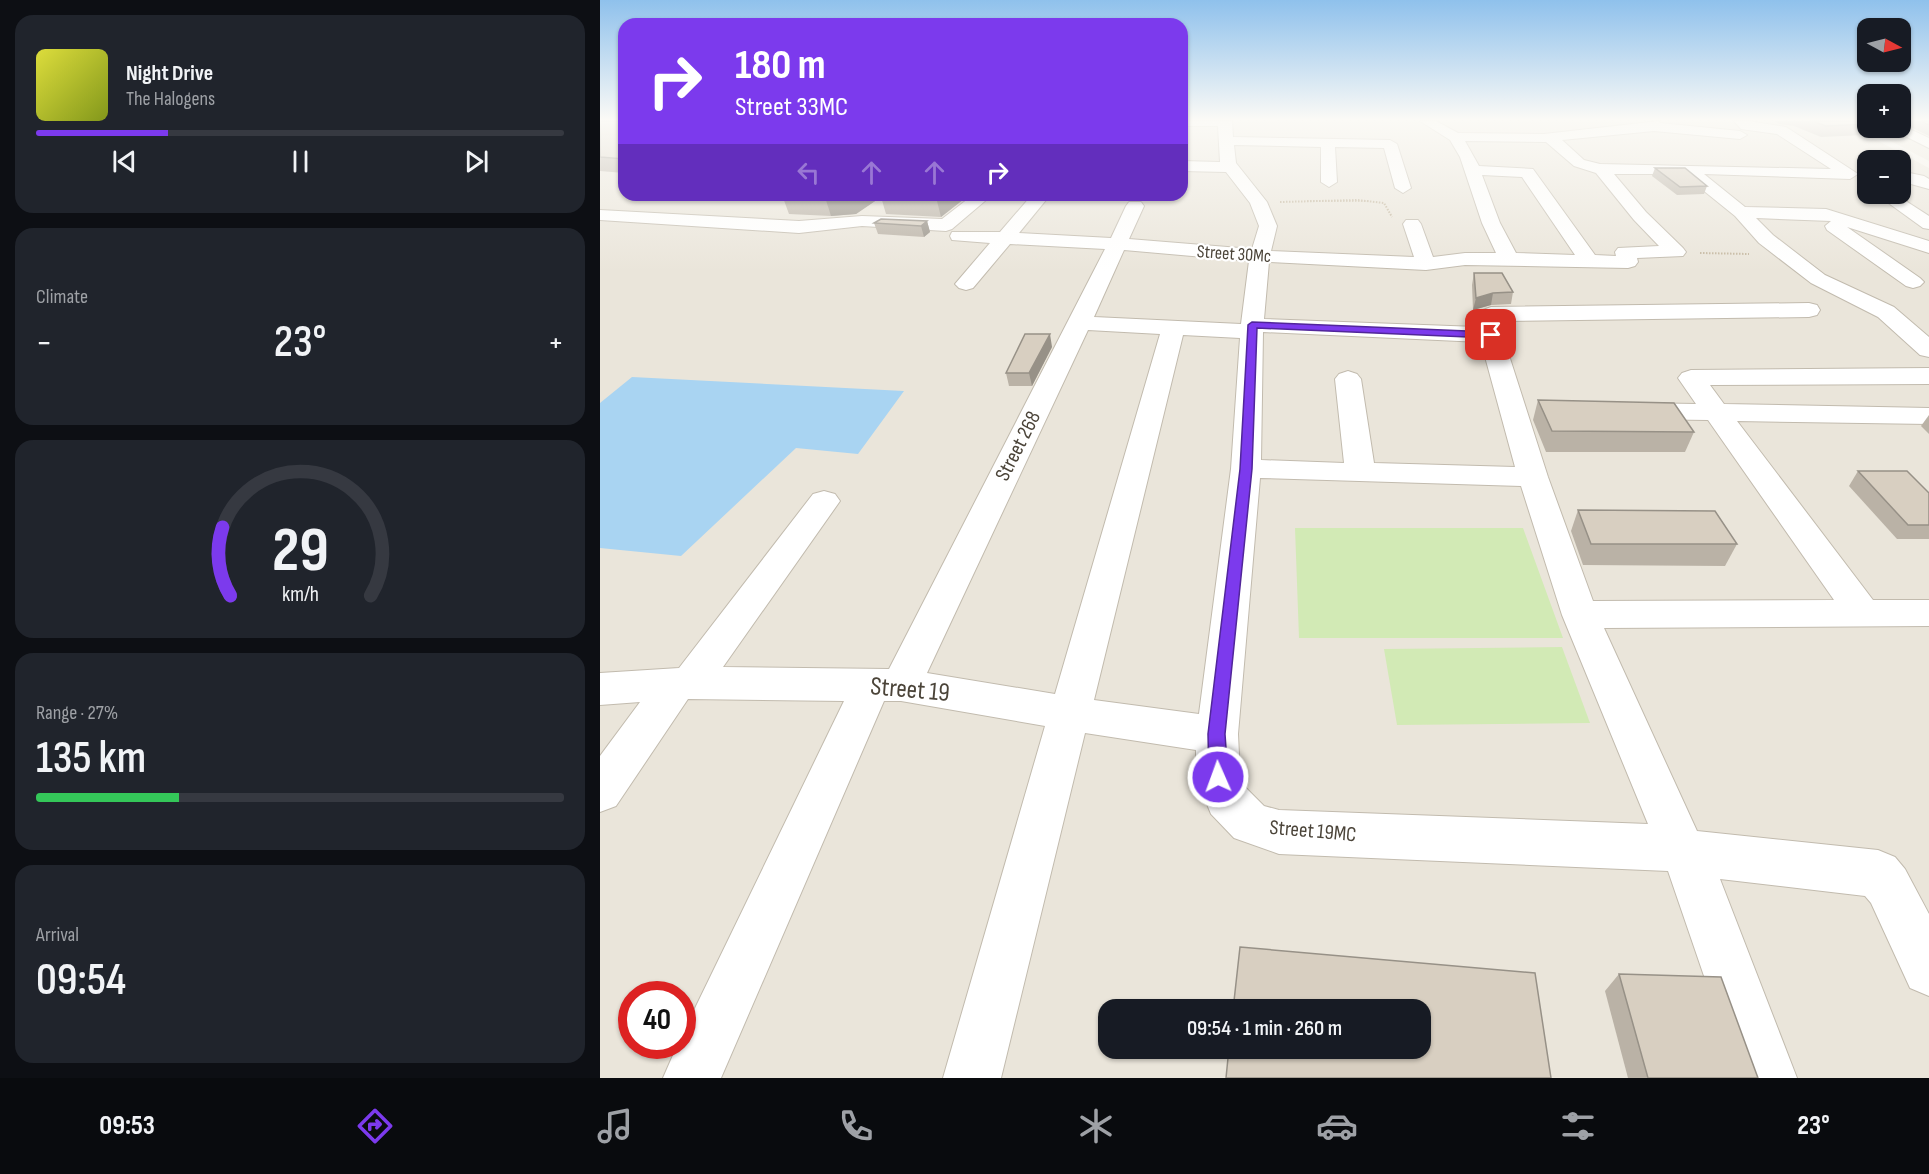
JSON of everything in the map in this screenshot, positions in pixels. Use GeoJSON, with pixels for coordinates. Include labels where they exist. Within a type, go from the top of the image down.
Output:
{"type":"FeatureCollection","features":[{"type":"Feature","properties":{"kind":"street","name":"Street 19MC"},"geometry":{"type":"LineString","coordinates":[[1243,171],[1268,226],[1260,256],[1252,329],[1246,469],[1216,734],[1218,777],[1227,799],[1250,823],[1279,832],[1667,848],[1683,852],[1878,874],[1888,886],[1929,969]]}},
{"type":"Feature","properties":{"kind":"street"},"geometry":{"type":"LineString","coordinates":[[1329,171],[1329,182]]}},
{"type":"Feature","properties":{"kind":"street"},"geometry":{"type":"LineString","coordinates":[[1398,171],[1403,188]]}},
{"type":"Feature","properties":{"kind":"street"},"geometry":{"type":"LineString","coordinates":[[1472,171],[1491,223],[1509,258]]}},
{"type":"Feature","properties":{"kind":"street"},"geometry":{"type":"LineString","coordinates":[[1508,171],[1527,172],[1589,261]]}},
{"type":"Feature","properties":{"kind":"street"},"geometry":{"type":"LineString","coordinates":[[1602,171],[1640,216],[1676,252]]}},
{"type":"Feature","properties":{"kind":"street"},"geometry":{"type":"LineString","coordinates":[[1690,171],[1741,212],[1755,229],[1786,255],[1815,295],[1886,312],[1929,350]]}},
{"type":"Feature","properties":{"kind":"street"},"geometry":{"type":"LineString","coordinates":[[1759,171],[1857,176]]}},
{"type":"Feature","properties":{"kind":"street"},"geometry":{"type":"LineString","coordinates":[[1911,178],[1927,185]]}},
{"type":"Feature","properties":{"kind":"street"},"geometry":{"type":"LineString","coordinates":[[600,215],[800,227],[862,221],[948,225],[977,201]]}},
{"type":"Feature","properties":{"kind":"street"},"geometry":{"type":"LineString","coordinates":[[966,284],[1036,201]]}},
{"type":"Feature","properties":{"kind":"street"},"geometry":{"type":"LineString","coordinates":[[1899,204],[1929,224]]}},
{"type":"Feature","properties":{"kind":"street","name":"Street 268"},"geometry":{"type":"LineString","coordinates":[[692,1078],[886,686],[1080,323],[1135,206]]}},
{"type":"Feature","properties":{"kind":"street"},"geometry":{"type":"LineString","coordinates":[[862,221],[880,208]]}},
{"type":"Feature","properties":{"kind":"street"},"geometry":{"type":"LineString","coordinates":[[1741,212],[1831,215],[1929,247]]}},
{"type":"Feature","properties":{"kind":"street"},"geometry":{"type":"LineString","coordinates":[[1816,213],[1921,282]]}},
{"type":"Feature","properties":{"kind":"street"},"geometry":{"type":"LineString","coordinates":[[1412,224],[1426,264]]}},
{"type":"Feature","properties":{"kind":"street","name":"Street 30Mc"},"geometry":{"type":"LineString","coordinates":[[959,236],[1118,244],[1260,256],[1426,264],[1465,259],[1509,258],[1628,262],[1625,252],[1676,252]]}},
{"type":"Feature","properties":{"kind":"street"},"geometry":{"type":"LineString","coordinates":[[1768,1078],[1692,869],[1580,615],[1533,477],[1526,411],[1491,335],[1486,317],[1491,314],[1815,295],[1873,281],[1921,282]]}},
{"type":"Feature","properties":{"kind":"street"},"geometry":{"type":"LineString","coordinates":[[1080,323],[1173,328],[1491,335]]}},
{"type":"Feature","properties":{"kind":"street"},"geometry":{"type":"LineString","coordinates":[[972,1078],[1068,712],[1173,328]]}},
{"type":"Feature","properties":{"kind":"street"},"geometry":{"type":"LineString","coordinates":[[1863,613],[1692,377],[1929,376]]}},
{"type":"Feature","properties":{"kind":"street"},"geometry":{"type":"LineString","coordinates":[[1348,379],[1360,473]]}},
{"type":"Feature","properties":{"kind":"street"},"geometry":{"type":"LineString","coordinates":[[1609,411],[1929,416]]}},
{"type":"Feature","properties":{"kind":"street"},"geometry":{"type":"LineString","coordinates":[[1246,469],[1533,477]]}},
{"type":"Feature","properties":{"kind":"street"},"geometry":{"type":"LineString","coordinates":[[600,792],[824,501]]}},
{"type":"Feature","properties":{"kind":"street"},"geometry":{"type":"LineString","coordinates":[[1580,615],[1929,613]]}},
{"type":"Feature","properties":{"kind":"street","name":"Street 19"},"geometry":{"type":"LineString","coordinates":[[600,689],[683,684],[886,686],[1068,712],[1164,729],[1216,734]]}},
{"type":"Feature","properties":{"kind":"path"},"geometry":{"type":"LineString","coordinates":[[1258,202],[1357,200],[1384,203],[1388,213],[1400,223],[1412,224]]}},
{"type":"Feature","properties":{"kind":"path"},"geometry":{"type":"LineString","coordinates":[[1676,252],[1786,255]]}},
{"type":"Feature","properties":{"kind":"shaded area"},"geometry":{"type":"Polygon","coordinates":[[[600,171],[618,171],[618,201],[1188,201],[1188,171],[1857,171],[1857,204],[1911,204],[1911,171],[1929,171],[1929,1078],[600,1078],[600,171]]]}},
{"type":"Feature","properties":{"kind":"green space"},"geometry":{"type":"Polygon","coordinates":[[[1295,528],[1523,528],[1563,638],[1299,638],[1295,528]]]}},
{"type":"Feature","properties":{"kind":"green space"},"geometry":{"type":"Polygon","coordinates":[[[1562,647],[1590,723],[1397,725],[1384,649],[1562,647]]]}},
{"type":"Feature","properties":{"kind":"water"},"geometry":{"type":"Polygon","coordinates":[[[632,377],[904,391],[858,454],[796,448],[681,556],[600,548],[600,403],[632,377]]]}},
{"type":"Feature","properties":{"kind":"building"},"geometry":{"type":"Polygon","coordinates":[[[1659,171],[1689,171],[1707,186],[1680,187],[1659,171]]]}},
{"type":"Feature","properties":{"kind":"building"},"geometry":{"type":"Polygon","coordinates":[[[881,219],[927,221],[921,226],[874,223],[881,219]]]}},
{"type":"Feature","properties":{"kind":"building"},"geometry":{"type":"Polygon","coordinates":[[[1474,273],[1502,273],[1513,292],[1493,293],[1476,298],[1474,273]]]}},
{"type":"Feature","properties":{"kind":"building"},"geometry":{"type":"Polygon","coordinates":[[[1025,334],[1050,334],[1029,373],[1006,373],[1025,334]]]}},
{"type":"Feature","properties":{"kind":"building"},"geometry":{"type":"Polygon","coordinates":[[[1538,400],[1674,403],[1694,432],[1552,431],[1538,400]]]}},
{"type":"Feature","properties":{"kind":"building"},"geometry":{"type":"Polygon","coordinates":[[[1858,471],[1907,471],[1929,493],[1929,525],[1908,525],[1858,471]]]}},
{"type":"Feature","properties":{"kind":"building"},"geometry":{"type":"Polygon","coordinates":[[[1578,510],[1715,511],[1737,544],[1591,544],[1578,510]]]}},
{"type":"Feature","properties":{"kind":"building"},"geometry":{"type":"Polygon","coordinates":[[[1240,947],[1535,973],[1551,1078],[1226,1078],[1228,1059],[1431,1059],[1431,999],[1234,999],[1240,947]]]}},
{"type":"Feature","properties":{"kind":"building"},"geometry":{"type":"Polygon","coordinates":[[[1619,974],[1721,977],[1758,1078],[1648,1078],[1619,974]]]}},
{"type":"Feature","properties":{"kind":"route"},"geometry":{"type":"LineString","coordinates":[[1218,777],[1216,734],[1246,469],[1252,325],[1393,333],[1491,335]]}}]}
